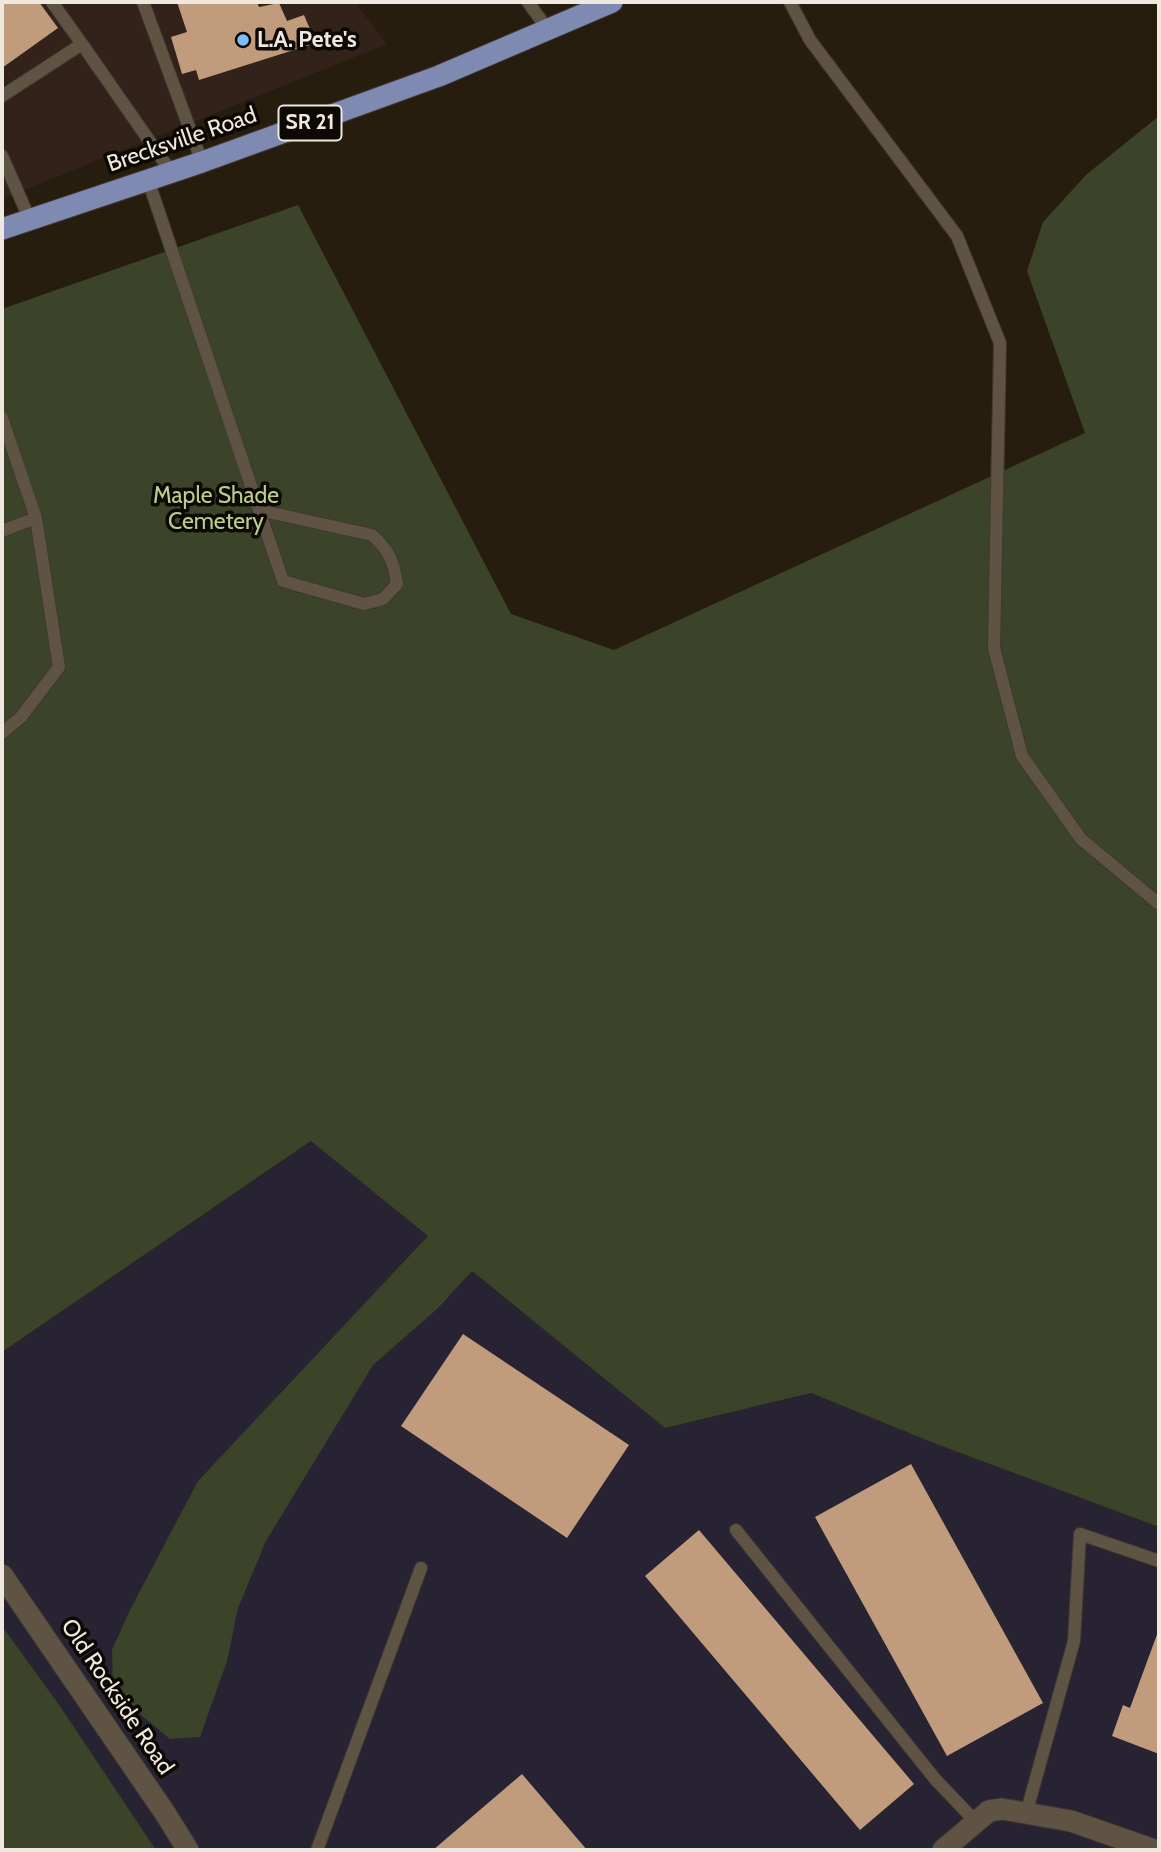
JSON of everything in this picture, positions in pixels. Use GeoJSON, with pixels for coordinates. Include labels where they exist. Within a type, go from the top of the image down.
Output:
{"type":"FeatureCollection","features":[{"type":"Feature","properties":{"kind":"main road","name":"Brecksville Road"},"geometry":{"type":"LineString","coordinates":[[2,229],[202,162],[439,76],[612,2]]}},
{"type":"Feature","properties":{"kind":"street","name":"Old Rockside Road"},"geometry":{"type":"LineString","coordinates":[[2,1576],[188,1850]]}},
{"type":"Feature","properties":{"kind":"street"},"geometry":{"type":"LineString","coordinates":[[943,1850],[989,1811],[1002,1809],[1071,1821],[1154,1850]]}},
{"type":"Feature","properties":{"kind":"lane"},"geometry":{"type":"LineString","coordinates":[[52,2],[171,172]]}},
{"type":"Feature","properties":{"kind":"lane"},"geometry":{"type":"LineString","coordinates":[[143,2],[202,162]]}},
{"type":"Feature","properties":{"kind":"lane"},"geometry":{"type":"LineString","coordinates":[[528,2],[548,30]]}},
{"type":"Feature","properties":{"kind":"lane"},"geometry":{"type":"LineString","coordinates":[[790,2],[810,40],[957,236],[1000,343],[994,648],[1022,756],[1081,839],[1159,904]]}},
{"type":"Feature","properties":{"kind":"lane"},"geometry":{"type":"LineString","coordinates":[[2,96],[82,44]]}},
{"type":"Feature","properties":{"kind":"lane"},"geometry":{"type":"LineString","coordinates":[[2,156],[30,220]]}},
{"type":"Feature","properties":{"kind":"lane"},"geometry":{"type":"LineString","coordinates":[[148,180],[259,510],[283,581],[364,604],[383,599],[397,584],[394,567],[385,547],[372,536],[259,510]]}},
{"type":"Feature","properties":{"kind":"lane"},"geometry":{"type":"LineString","coordinates":[[2,418],[36,519],[59,667],[21,717],[2,733]]}},
{"type":"Feature","properties":{"kind":"lane"},"geometry":{"type":"LineString","coordinates":[[2,531],[36,519]]}},
{"type":"Feature","properties":{"kind":"lane"},"geometry":{"type":"LineString","coordinates":[[736,1530],[892,1727],[935,1779],[976,1822]]}},
{"type":"Feature","properties":{"kind":"lane"},"geometry":{"type":"LineString","coordinates":[[1026,1814],[1074,1641],[1080,1534],[1159,1561]]}},
{"type":"Feature","properties":{"kind":"lane"},"geometry":{"type":"LineString","coordinates":[[317,1850],[421,1568]]}},
{"type":"Feature","properties":{"kind":"shaded area"},"geometry":{"type":"Polygon","coordinates":[[[2,2],[355,2],[387,44],[2,199],[2,2]]]}},
{"type":"Feature","properties":{"kind":"shaded area"},"geometry":{"type":"Polygon","coordinates":[[[312,1141],[665,1428],[811,1393],[936,1444],[1159,1527],[1159,1850],[156,1850],[60,1706],[2,1626],[2,1352],[312,1141]]]}},
{"type":"Feature","properties":{"kind":"green space","name":"Maple Shade Cemetery"},"geometry":{"type":"Polygon","coordinates":[[[1159,116],[1159,1527],[936,1444],[811,1393],[665,1428],[472,1271],[438,1308],[373,1365],[266,1541],[238,1608],[227,1661],[200,1737],[170,1739],[113,1692],[112,1650],[129,1612],[198,1481],[428,1236],[311,1141],[2,1352],[2,309],[298,205],[511,614],[614,650],[1085,433],[1027,271],[1043,222],[1087,174],[1159,116]]]}},
{"type":"Feature","properties":{"kind":"green space"},"geometry":{"type":"Polygon","coordinates":[[[2,1626],[60,1706],[156,1850],[2,1850],[2,1626]]]}},
{"type":"Feature","properties":{"kind":"building"},"geometry":{"type":"Polygon","coordinates":[[[2,2],[39,2],[58,28],[2,68],[2,2]]]}},
{"type":"Feature","properties":{"kind":"building","name":"L.A. Pete's"},"geometry":{"type":"Polygon","coordinates":[[[177,2],[257,2],[259,7],[279,3],[287,21],[304,15],[316,43],[199,80],[196,70],[182,74],[171,37],[187,32],[177,2]]]}},
{"type":"Feature","properties":{"kind":"building"},"geometry":{"type":"Polygon","coordinates":[[[463,1334],[629,1445],[567,1538],[401,1426],[463,1334]]]}},
{"type":"Feature","properties":{"kind":"building"},"geometry":{"type":"Polygon","coordinates":[[[911,1464],[1043,1703],[947,1756],[815,1517],[911,1464]]]}},
{"type":"Feature","properties":{"kind":"building"},"geometry":{"type":"Polygon","coordinates":[[[699,1530],[914,1784],[860,1830],[645,1576],[699,1530]]]}},
{"type":"Feature","properties":{"kind":"building"},"geometry":{"type":"Polygon","coordinates":[[[1159,1629],[1159,1754],[1112,1736],[1123,1705],[1130,1708],[1159,1629]]]}},
{"type":"Feature","properties":{"kind":"building"},"geometry":{"type":"Polygon","coordinates":[[[522,1774],[587,1850],[433,1850],[522,1774]]]}},
{"type":"Feature","properties":{"kind":"place","name":"L.A. Pete's"},"geometry":{"type":"Point","coordinates":[243,40]}}]}
